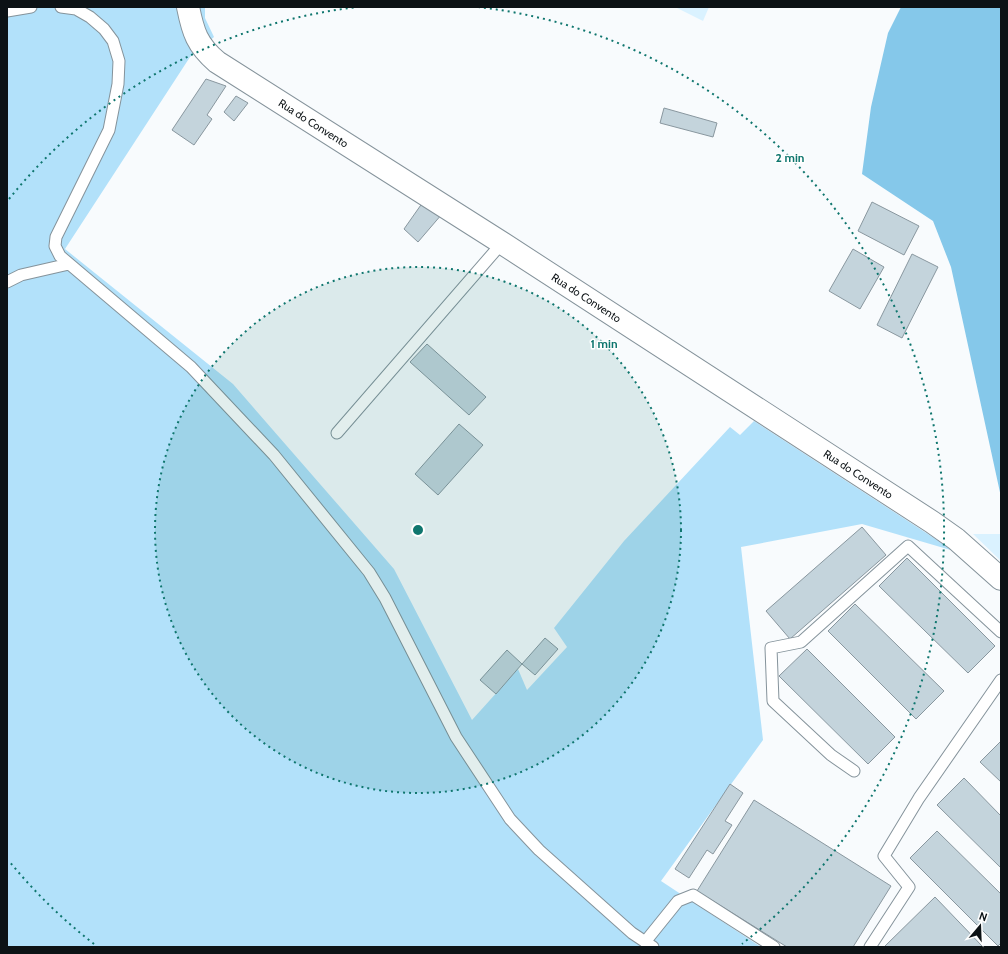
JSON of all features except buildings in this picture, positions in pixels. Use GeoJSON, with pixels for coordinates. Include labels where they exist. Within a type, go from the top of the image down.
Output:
{"type":"FeatureCollection","features":[{"type":"Feature","properties":{"kind":"street","name":"Rua do Convento"},"geometry":{"type":"LineString","coordinates":[[188,7],[194,33],[208,54],[217,62],[502,243],[932,522],[956,539],[1001,579]]}},
{"type":"Feature","properties":{"kind":"lane"},"geometry":{"type":"LineString","coordinates":[[7,11],[31,7]]}},
{"type":"Feature","properties":{"kind":"lane"},"geometry":{"type":"LineString","coordinates":[[65,7],[76,9],[90,17],[104,29],[113,41],[119,61],[118,84],[109,130],[56,237],[55,246],[60,256],[190,366],[274,455],[369,572],[385,598],[456,737],[510,819],[539,850],[632,934],[649,944],[678,902],[693,895],[774,947]]}},
{"type":"Feature","properties":{"kind":"lane"},"geometry":{"type":"LineString","coordinates":[[337,433],[502,243]]}},
{"type":"Feature","properties":{"kind":"lane"},"geometry":{"type":"LineString","coordinates":[[7,282],[21,275],[69,264]]}},
{"type":"Feature","properties":{"kind":"lane"},"geometry":{"type":"LineString","coordinates":[[854,771],[831,755],[773,701],[771,648],[801,642],[908,546],[1001,632]]}},
{"type":"Feature","properties":{"kind":"lane"},"geometry":{"type":"LineString","coordinates":[[870,947],[909,887],[884,856],[919,798],[1001,680]]}},
{"type":"Feature","properties":{"kind":"shaded area"},"geometry":{"type":"Polygon","coordinates":[[[7,7],[205,7],[205,18],[214,37],[190,57],[65,249],[233,384],[394,569],[472,720],[518,669],[527,690],[567,647],[554,628],[624,541],[730,427],[740,435],[754,421],[954,551],[862,524],[741,547],[763,740],[661,881],[761,947],[7,947],[7,7]]]}},
{"type":"Feature","properties":{"kind":"shaded area"},"geometry":{"type":"Polygon","coordinates":[[[675,7],[709,7],[703,21],[675,7]]]}},
{"type":"Feature","properties":{"kind":"shaded area"},"geometry":{"type":"Polygon","coordinates":[[[901,7],[1001,7],[1001,497],[951,267],[933,221],[862,174],[871,107],[888,33],[901,7]]]}},
{"type":"Feature","properties":{"kind":"shaded area"},"geometry":{"type":"Polygon","coordinates":[[[973,534],[1001,534],[1001,561],[973,534]]]}}]}
